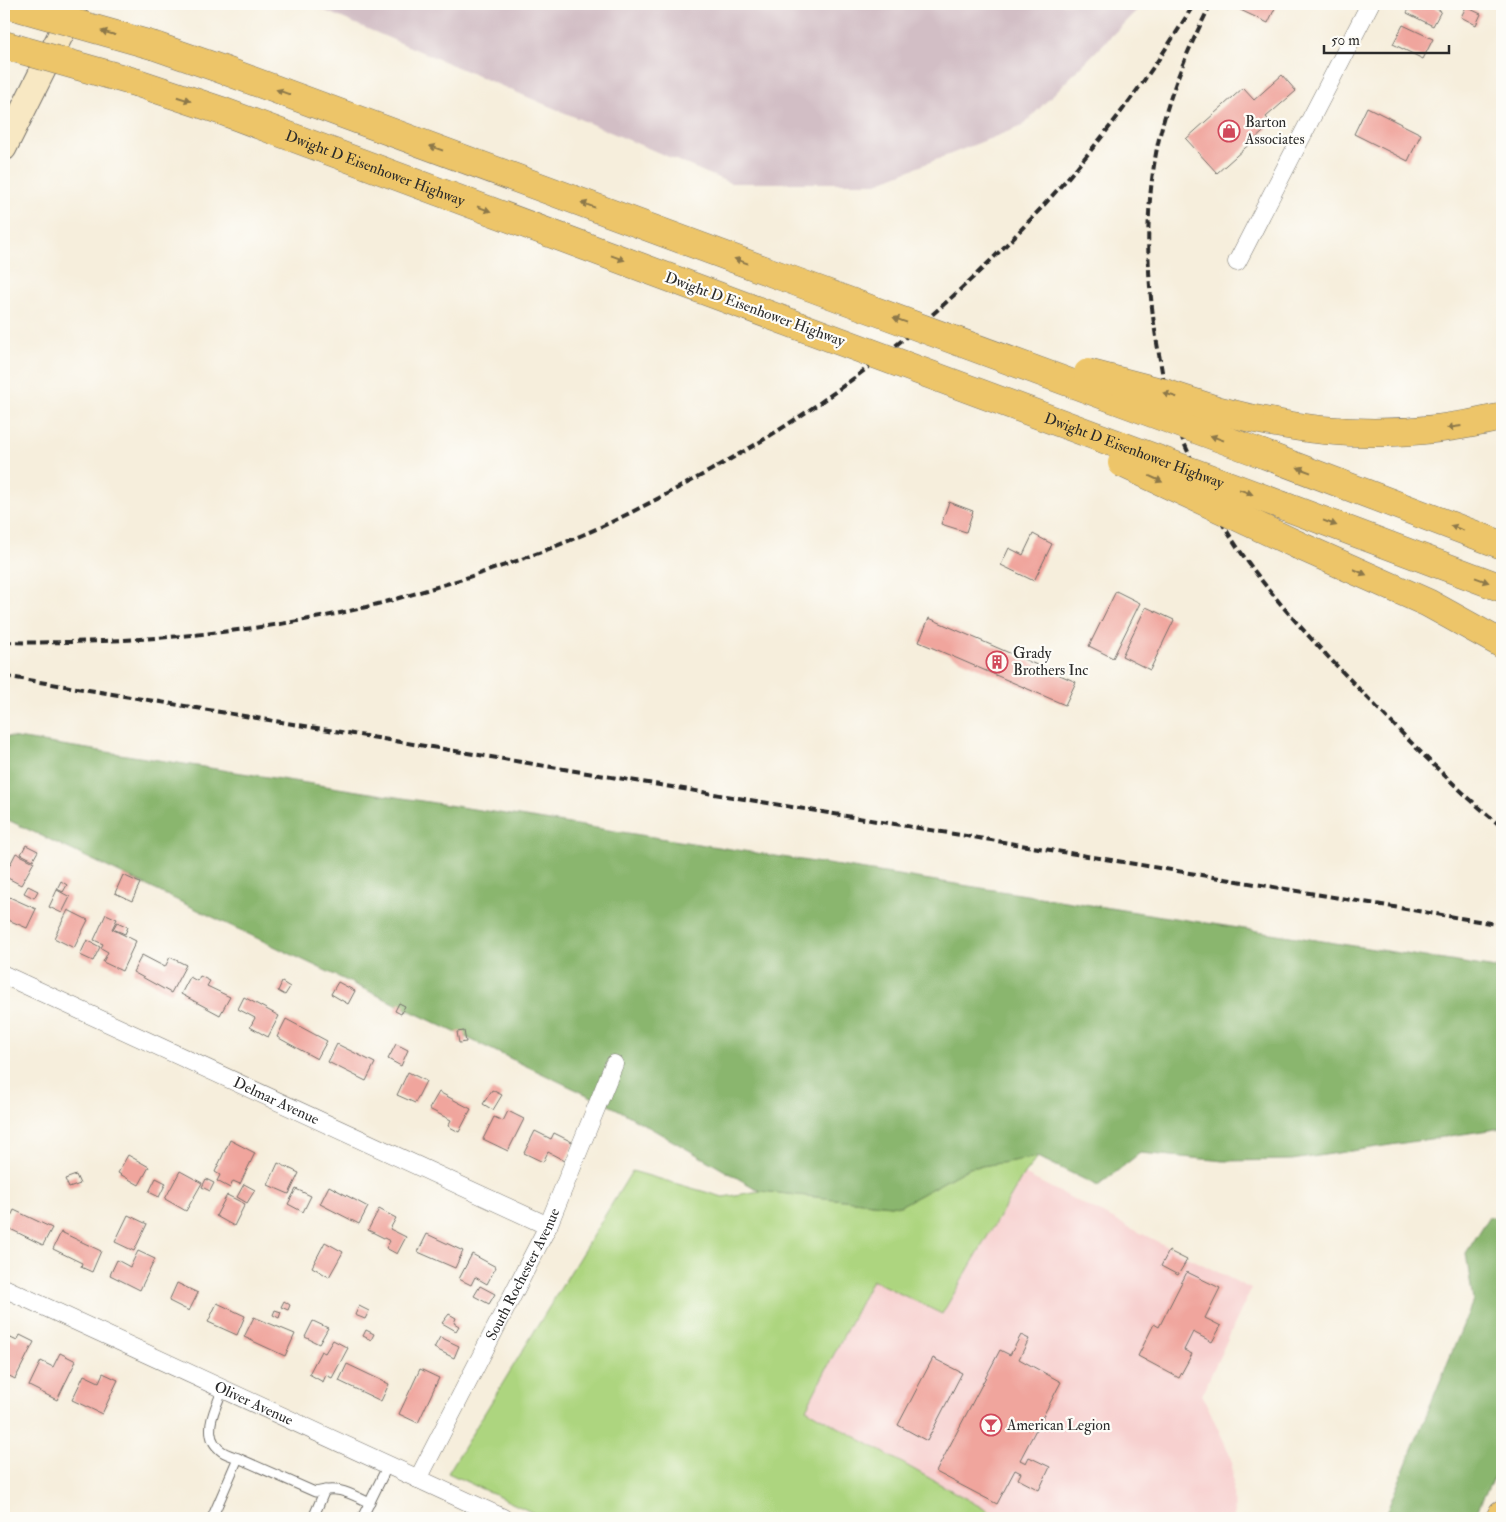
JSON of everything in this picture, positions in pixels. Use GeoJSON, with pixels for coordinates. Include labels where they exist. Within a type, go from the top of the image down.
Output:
{"type":"FeatureCollection","features":[{"type":"Feature","properties":{"kind":"main road"},"geometry":{"type":"LineString","coordinates":[[4,148],[76,4]]}},
{"type":"Feature","properties":{"kind":"main road"},"geometry":{"type":"LineString","coordinates":[[9,5],[155,46],[218,68],[1263,454],[1502,545]]}},
{"type":"Feature","properties":{"kind":"main road","name":"Dwight D Eisenhower Highway"},"geometry":{"type":"LineString","coordinates":[[4,45],[138,83],[222,112],[1502,588]]}},
{"type":"Feature","properties":{"kind":"main road"},"geometry":{"type":"LineString","coordinates":[[938,334],[1165,394],[1217,410],[1250,418],[1322,430],[1367,433],[1425,430],[1450,428],[1502,417]]}},
{"type":"Feature","properties":{"kind":"main road"},"geometry":{"type":"LineString","coordinates":[[937,378],[1300,546],[1428,603],[1502,644]]}},
{"type":"Feature","properties":{"kind":"main road"},"geometry":{"type":"LineString","coordinates":[[1500,1518],[1502,1514]]}},
{"type":"Feature","properties":{"kind":"street"},"geometry":{"type":"LineString","coordinates":[[1237,262],[1370,4]]}},
{"type":"Feature","properties":{"kind":"street","name":"Delmar Avenue"},"geometry":{"type":"LineString","coordinates":[[4,975],[548,1226]]}},
{"type":"Feature","properties":{"kind":"street","name":"South Rochester Avenue"},"geometry":{"type":"LineString","coordinates":[[418,1479],[548,1226],[614,1064]]}},
{"type":"Feature","properties":{"kind":"street","name":"Oliver Avenue"},"geometry":{"type":"LineString","coordinates":[[4,1288],[502,1518]]}},
{"type":"Feature","properties":{"kind":"lane"},"geometry":{"type":"LineString","coordinates":[[223,1389],[210,1426],[211,1439],[220,1450],[315,1492],[341,1490],[370,1503]]}},
{"type":"Feature","properties":{"kind":"lane"},"geometry":{"type":"LineString","coordinates":[[212,1518],[238,1458]]}},
{"type":"Feature","properties":{"kind":"lane"},"geometry":{"type":"LineString","coordinates":[[362,1518],[388,1465]]}},
{"type":"Feature","properties":{"kind":"lane"},"geometry":{"type":"LineString","coordinates":[[313,1518],[325,1490]]}},
{"type":"Feature","properties":{"kind":"shaded area"},"geometry":{"type":"Polygon","coordinates":[[[309,4],[1143,4],[1022,126],[877,183],[730,183],[309,4]]]}},
{"type":"Feature","properties":{"kind":"shaded area"},"geometry":{"type":"Polygon","coordinates":[[[1024,1174],[1251,1289],[1202,1394],[1232,1459],[1234,1518],[997,1518],[997,1516],[806,1409],[872,1280],[942,1314],[1024,1174]]]}},
{"type":"Feature","properties":{"kind":"green space"},"geometry":{"type":"Polygon","coordinates":[[[4,736],[1502,969],[1502,1128],[1292,1160],[1224,1161],[1140,1153],[1098,1186],[1038,1157],[969,1168],[900,1206],[760,1191],[619,1110],[4,818],[4,736]]]}},
{"type":"Feature","properties":{"kind":"green space"},"geometry":{"type":"Polygon","coordinates":[[[1038,1157],[1024,1174],[942,1314],[872,1280],[806,1409],[997,1516],[997,1518],[544,1518],[448,1473],[632,1171],[723,1197],[760,1191],[900,1206],[969,1168],[1038,1157]]]}},
{"type":"Feature","properties":{"kind":"green space"},"geometry":{"type":"Polygon","coordinates":[[[1489,1217],[1502,1218],[1502,1461],[1473,1518],[1384,1518],[1473,1301],[1466,1253],[1489,1217]]]}},
{"type":"Feature","properties":{"kind":"building"},"geometry":{"type":"Polygon","coordinates":[[[1233,4],[1272,4],[1276,6],[1268,23],[1232,6],[1233,4]]]}},
{"type":"Feature","properties":{"kind":"building"},"geometry":{"type":"Polygon","coordinates":[[[1412,4],[1426,4],[1441,11],[1433,26],[1407,13],[1412,4]]]}},
{"type":"Feature","properties":{"kind":"building"},"geometry":{"type":"Polygon","coordinates":[[[1466,7],[1481,14],[1476,25],[1461,17],[1466,7]]]}},
{"type":"Feature","properties":{"kind":"building"},"geometry":{"type":"Polygon","coordinates":[[[1403,25],[1433,39],[1423,59],[1393,44],[1403,25]]]}},
{"type":"Feature","properties":{"kind":"building","name":"Barton Associates"},"geometry":{"type":"Polygon","coordinates":[[[1282,75],[1296,91],[1266,117],[1272,124],[1217,173],[1186,139],[1243,88],[1254,100],[1282,75]]]}},
{"type":"Feature","properties":{"kind":"building"},"geometry":{"type":"Polygon","coordinates":[[[1367,107],[1421,134],[1408,161],[1354,134],[1367,107]]]}},
{"type":"Feature","properties":{"kind":"building"},"geometry":{"type":"Polygon","coordinates":[[[949,502],[973,511],[966,532],[941,524],[949,502]]]}},
{"type":"Feature","properties":{"kind":"building"},"geometry":{"type":"Polygon","coordinates":[[[1033,534],[1052,544],[1034,581],[1001,565],[1009,548],[1023,555],[1033,534]]]}},
{"type":"Feature","properties":{"kind":"building"},"geometry":{"type":"Polygon","coordinates":[[[1116,591],[1140,603],[1113,658],[1089,646],[1116,591]]]}},
{"type":"Feature","properties":{"kind":"building"},"geometry":{"type":"Polygon","coordinates":[[[1146,607],[1174,620],[1150,670],[1122,656],[1146,607]]]}},
{"type":"Feature","properties":{"kind":"building","name":"Grady Brothers Inc"},"geometry":{"type":"Polygon","coordinates":[[[929,618],[1076,682],[1065,705],[919,642],[929,618]]]}},
{"type":"Feature","properties":{"kind":"building"},"geometry":{"type":"Polygon","coordinates":[[[26,845],[38,851],[33,860],[21,854],[26,845]]]}},
{"type":"Feature","properties":{"kind":"building"},"geometry":{"type":"Polygon","coordinates":[[[16,853],[34,862],[21,885],[4,876],[16,853]]]}},
{"type":"Feature","properties":{"kind":"building"},"geometry":{"type":"Polygon","coordinates":[[[123,875],[140,883],[132,901],[115,893],[123,875]]]}},
{"type":"Feature","properties":{"kind":"building"},"geometry":{"type":"Polygon","coordinates":[[[61,881],[67,885],[63,892],[57,889],[61,881]]]}},
{"type":"Feature","properties":{"kind":"building"},"geometry":{"type":"Polygon","coordinates":[[[28,886],[38,891],[34,898],[24,893],[28,886]]]}},
{"type":"Feature","properties":{"kind":"building"},"geometry":{"type":"Polygon","coordinates":[[[57,890],[70,897],[62,913],[49,907],[57,890]]]}},
{"type":"Feature","properties":{"kind":"building"},"geometry":{"type":"Polygon","coordinates":[[[5,895],[36,909],[27,928],[6,919],[4,923],[5,895]]]}},
{"type":"Feature","properties":{"kind":"building"},"geometry":{"type":"Polygon","coordinates":[[[68,910],[88,920],[74,948],[54,938],[68,910]]]}},
{"type":"Feature","properties":{"kind":"building"},"geometry":{"type":"Polygon","coordinates":[[[106,914],[117,919],[112,929],[136,941],[122,971],[103,962],[108,952],[101,948],[103,944],[94,940],[106,914]]]}},
{"type":"Feature","properties":{"kind":"building"},"geometry":{"type":"Polygon","coordinates":[[[117,922],[128,927],[125,934],[113,929],[117,922]]]}},
{"type":"Feature","properties":{"kind":"building"},"geometry":{"type":"Polygon","coordinates":[[[87,940],[100,947],[93,961],[80,955],[87,940]]]}},
{"type":"Feature","properties":{"kind":"building"},"geometry":{"type":"Polygon","coordinates":[[[142,955],[165,967],[170,957],[186,965],[171,993],[133,972],[142,955]]]}},
{"type":"Feature","properties":{"kind":"building"},"geometry":{"type":"Polygon","coordinates":[[[200,976],[210,981],[207,986],[230,997],[220,1015],[181,994],[190,977],[197,981],[200,976]]]}},
{"type":"Feature","properties":{"kind":"building"},"geometry":{"type":"Polygon","coordinates":[[[282,982],[290,987],[285,995],[278,991],[282,982]]]}},
{"type":"Feature","properties":{"kind":"building"},"geometry":{"type":"Polygon","coordinates":[[[338,982],[355,991],[348,1004],[331,994],[338,982]]]}},
{"type":"Feature","properties":{"kind":"building"},"geometry":{"type":"Polygon","coordinates":[[[244,997],[279,1016],[268,1037],[250,1027],[255,1018],[238,1009],[244,997]]]}},
{"type":"Feature","properties":{"kind":"building"},"geometry":{"type":"Polygon","coordinates":[[[399,1003],[405,1006],[401,1014],[395,1011],[399,1003]]]}},
{"type":"Feature","properties":{"kind":"building"},"geometry":{"type":"Polygon","coordinates":[[[286,1019],[327,1041],[317,1059],[277,1037],[286,1019]]]}},
{"type":"Feature","properties":{"kind":"building"},"geometry":{"type":"Polygon","coordinates":[[[464,1031],[466,1042],[459,1043],[457,1032],[464,1031]]]}},
{"type":"Feature","properties":{"kind":"building"},"geometry":{"type":"Polygon","coordinates":[[[337,1044],[375,1063],[366,1081],[328,1062],[337,1044]]]}},
{"type":"Feature","properties":{"kind":"building"},"geometry":{"type":"Polygon","coordinates":[[[396,1044],[408,1050],[401,1066],[388,1059],[396,1044]]]}},
{"type":"Feature","properties":{"kind":"building"},"geometry":{"type":"Polygon","coordinates":[[[408,1072],[426,1081],[415,1103],[397,1095],[408,1072]]]}},
{"type":"Feature","properties":{"kind":"building"},"geometry":{"type":"Polygon","coordinates":[[[492,1090],[502,1095],[493,1110],[483,1104],[492,1090]]]}},
{"type":"Feature","properties":{"kind":"building"},"geometry":{"type":"Polygon","coordinates":[[[439,1092],[471,1109],[459,1132],[448,1126],[451,1120],[429,1109],[439,1092]]]}},
{"type":"Feature","properties":{"kind":"building"},"geometry":{"type":"Polygon","coordinates":[[[508,1111],[524,1119],[508,1151],[483,1139],[494,1117],[503,1121],[508,1111]]]}},
{"type":"Feature","properties":{"kind":"building"},"geometry":{"type":"Polygon","coordinates":[[[535,1131],[551,1139],[554,1133],[574,1143],[565,1161],[548,1152],[543,1162],[524,1153],[535,1131]]]}},
{"type":"Feature","properties":{"kind":"building"},"geometry":{"type":"Polygon","coordinates":[[[230,1140],[255,1153],[240,1184],[233,1181],[230,1188],[217,1181],[220,1175],[215,1172],[230,1140]]]}},
{"type":"Feature","properties":{"kind":"building"},"geometry":{"type":"Polygon","coordinates":[[[128,1155],[149,1167],[139,1185],[118,1173],[128,1155]]]}},
{"type":"Feature","properties":{"kind":"building"},"geometry":{"type":"Polygon","coordinates":[[[278,1163],[299,1173],[289,1194],[268,1185],[278,1163]]]}},
{"type":"Feature","properties":{"kind":"building"},"geometry":{"type":"Polygon","coordinates":[[[180,1171],[202,1183],[186,1211],[165,1199],[180,1171]]]}},
{"type":"Feature","properties":{"kind":"building"},"geometry":{"type":"Polygon","coordinates":[[[76,1175],[80,1184],[69,1188],[65,1179],[76,1175]]]}},
{"type":"Feature","properties":{"kind":"building"},"geometry":{"type":"Polygon","coordinates":[[[156,1178],[166,1183],[159,1197],[149,1192],[156,1178]]]}},
{"type":"Feature","properties":{"kind":"building"},"geometry":{"type":"Polygon","coordinates":[[[206,1179],[214,1183],[210,1191],[202,1187],[206,1179]]]}},
{"type":"Feature","properties":{"kind":"building"},"geometry":{"type":"Polygon","coordinates":[[[244,1184],[255,1190],[247,1203],[237,1197],[244,1184]]]}},
{"type":"Feature","properties":{"kind":"building"},"geometry":{"type":"Polygon","coordinates":[[[329,1186],[368,1207],[359,1224],[320,1204],[329,1186]]]}},
{"type":"Feature","properties":{"kind":"building"},"geometry":{"type":"Polygon","coordinates":[[[296,1189],[311,1196],[303,1212],[288,1204],[296,1189]]]}},
{"type":"Feature","properties":{"kind":"building"},"geometry":{"type":"Polygon","coordinates":[[[227,1195],[245,1204],[234,1226],[216,1216],[227,1195]]]}},
{"type":"Feature","properties":{"kind":"building"},"geometry":{"type":"Polygon","coordinates":[[[379,1209],[396,1218],[390,1229],[406,1237],[397,1254],[386,1248],[390,1241],[368,1230],[379,1209]]]}},
{"type":"Feature","properties":{"kind":"building"},"geometry":{"type":"Polygon","coordinates":[[[14,1210],[52,1228],[43,1245],[6,1227],[14,1210]]]}},
{"type":"Feature","properties":{"kind":"building"},"geometry":{"type":"Polygon","coordinates":[[[128,1215],[147,1224],[134,1251],[115,1242],[128,1215]]]}},
{"type":"Feature","properties":{"kind":"building"},"geometry":{"type":"Polygon","coordinates":[[[61,1232],[101,1251],[92,1272],[81,1267],[82,1263],[53,1249],[61,1232]]]}},
{"type":"Feature","properties":{"kind":"building"},"geometry":{"type":"Polygon","coordinates":[[[427,1234],[463,1251],[455,1268],[418,1252],[427,1234]]]}},
{"type":"Feature","properties":{"kind":"building"},"geometry":{"type":"Polygon","coordinates":[[[325,1242],[343,1252],[329,1277],[312,1267],[325,1242]]]}},
{"type":"Feature","properties":{"kind":"building"},"geometry":{"type":"Polygon","coordinates":[[[138,1251],[155,1259],[140,1290],[110,1275],[117,1260],[130,1267],[138,1251]]]}},
{"type":"Feature","properties":{"kind":"building"},"geometry":{"type":"Polygon","coordinates":[[[1169,1251],[1187,1260],[1178,1275],[1161,1266],[1169,1251]]]}},
{"type":"Feature","properties":{"kind":"building"},"geometry":{"type":"Polygon","coordinates":[[[472,1254],[496,1267],[487,1284],[475,1277],[471,1285],[459,1279],[472,1254]]]}},
{"type":"Feature","properties":{"kind":"building"},"geometry":{"type":"Polygon","coordinates":[[[1187,1272],[1220,1288],[1205,1318],[1221,1326],[1212,1342],[1193,1332],[1184,1350],[1192,1354],[1179,1378],[1138,1356],[1154,1324],[1159,1327],[1187,1272]]]}},
{"type":"Feature","properties":{"kind":"building"},"geometry":{"type":"Polygon","coordinates":[[[177,1283],[198,1293],[189,1311],[169,1301],[177,1283]]]}},
{"type":"Feature","properties":{"kind":"building"},"geometry":{"type":"Polygon","coordinates":[[[480,1286],[495,1294],[489,1304],[474,1296],[480,1286]]]}},
{"type":"Feature","properties":{"kind":"building"},"geometry":{"type":"Polygon","coordinates":[[[284,1301],[290,1305],[288,1310],[281,1307],[284,1301]]]}},
{"type":"Feature","properties":{"kind":"building"},"geometry":{"type":"Polygon","coordinates":[[[217,1303],[245,1316],[237,1335],[208,1322],[217,1303]]]}},
{"type":"Feature","properties":{"kind":"building"},"geometry":{"type":"Polygon","coordinates":[[[359,1306],[369,1311],[365,1319],[355,1315],[359,1306]]]}},
{"type":"Feature","properties":{"kind":"building"},"geometry":{"type":"Polygon","coordinates":[[[275,1310],[281,1312],[279,1318],[273,1315],[275,1310]]]}},
{"type":"Feature","properties":{"kind":"building"},"geometry":{"type":"Polygon","coordinates":[[[449,1314],[456,1318],[454,1323],[459,1326],[456,1331],[442,1323],[449,1314]]]}},
{"type":"Feature","properties":{"kind":"building"},"geometry":{"type":"Polygon","coordinates":[[[254,1317],[295,1334],[285,1356],[244,1337],[254,1317]]]}},
{"type":"Feature","properties":{"kind":"building"},"geometry":{"type":"Polygon","coordinates":[[[313,1321],[328,1328],[319,1344],[305,1337],[313,1321]]]}},
{"type":"Feature","properties":{"kind":"building"},"geometry":{"type":"Polygon","coordinates":[[[366,1330],[374,1334],[371,1340],[363,1336],[366,1330]]]}},
{"type":"Feature","properties":{"kind":"building"},"geometry":{"type":"Polygon","coordinates":[[[4,1335],[17,1341],[20,1335],[34,1342],[15,1379],[4,1373],[4,1335]]]}},
{"type":"Feature","properties":{"kind":"building"},"geometry":{"type":"Polygon","coordinates":[[[1021,1335],[1029,1339],[1019,1359],[1061,1382],[1020,1460],[1026,1463],[1029,1457],[1050,1467],[1039,1490],[1018,1479],[1021,1473],[1015,1470],[997,1504],[936,1472],[1000,1350],[1010,1355],[1021,1335]]]}},
{"type":"Feature","properties":{"kind":"building"},"geometry":{"type":"Polygon","coordinates":[[[440,1337],[459,1346],[454,1358],[434,1348],[440,1337]]]}},
{"type":"Feature","properties":{"kind":"building"},"geometry":{"type":"Polygon","coordinates":[[[333,1340],[348,1348],[332,1378],[326,1375],[323,1382],[309,1374],[321,1351],[325,1353],[333,1340]]]}},
{"type":"Feature","properties":{"kind":"building"},"geometry":{"type":"Polygon","coordinates":[[[60,1353],[76,1361],[57,1400],[29,1386],[41,1361],[53,1367],[60,1353]]]}},
{"type":"Feature","properties":{"kind":"building"},"geometry":{"type":"Polygon","coordinates":[[[933,1358],[962,1373],[927,1441],[898,1425],[933,1358]]]}},
{"type":"Feature","properties":{"kind":"building"},"geometry":{"type":"Polygon","coordinates":[[[347,1364],[389,1384],[381,1401],[339,1381],[347,1364]]]}},
{"type":"Feature","properties":{"kind":"building"},"geometry":{"type":"Polygon","coordinates":[[[420,1369],[439,1378],[418,1423],[399,1414],[420,1369]]]}},
{"type":"Feature","properties":{"kind":"building"},"geometry":{"type":"Polygon","coordinates":[[[103,1373],[118,1380],[102,1414],[72,1400],[84,1375],[99,1382],[103,1373]]]}},
{"type":"Feature","properties":{"kind":"railway"},"geometry":{"type":"LineString","coordinates":[[4,642],[103,641],[183,636],[262,627],[345,612],[418,592],[526,558],[601,527],[676,489],[763,440],[827,398],[948,301],[1004,247],[1057,190],[1107,130],[1153,68],[1194,4]]}},
{"type":"Feature","properties":{"kind":"railway"},"geometry":{"type":"LineString","coordinates":[[1211,4],[1187,54],[1168,107],[1158,143],[1150,194],[1148,246],[1151,298],[1163,378],[1174,417],[1218,516],[1256,574],[1328,657],[1399,731],[1502,827]]}},
{"type":"Feature","properties":{"kind":"railway"},"geometry":{"type":"LineString","coordinates":[[4,676],[1502,925]]}},
{"type":"Feature","properties":{"kind":"place","name":"Barton Associates"},"geometry":{"type":"Point","coordinates":[1229,131]}},
{"type":"Feature","properties":{"kind":"place","name":"Grady Brothers Inc"},"geometry":{"type":"Point","coordinates":[997,662]}},
{"type":"Feature","properties":{"kind":"place","name":"American Legion"},"geometry":{"type":"Point","coordinates":[991,1425]}}]}
